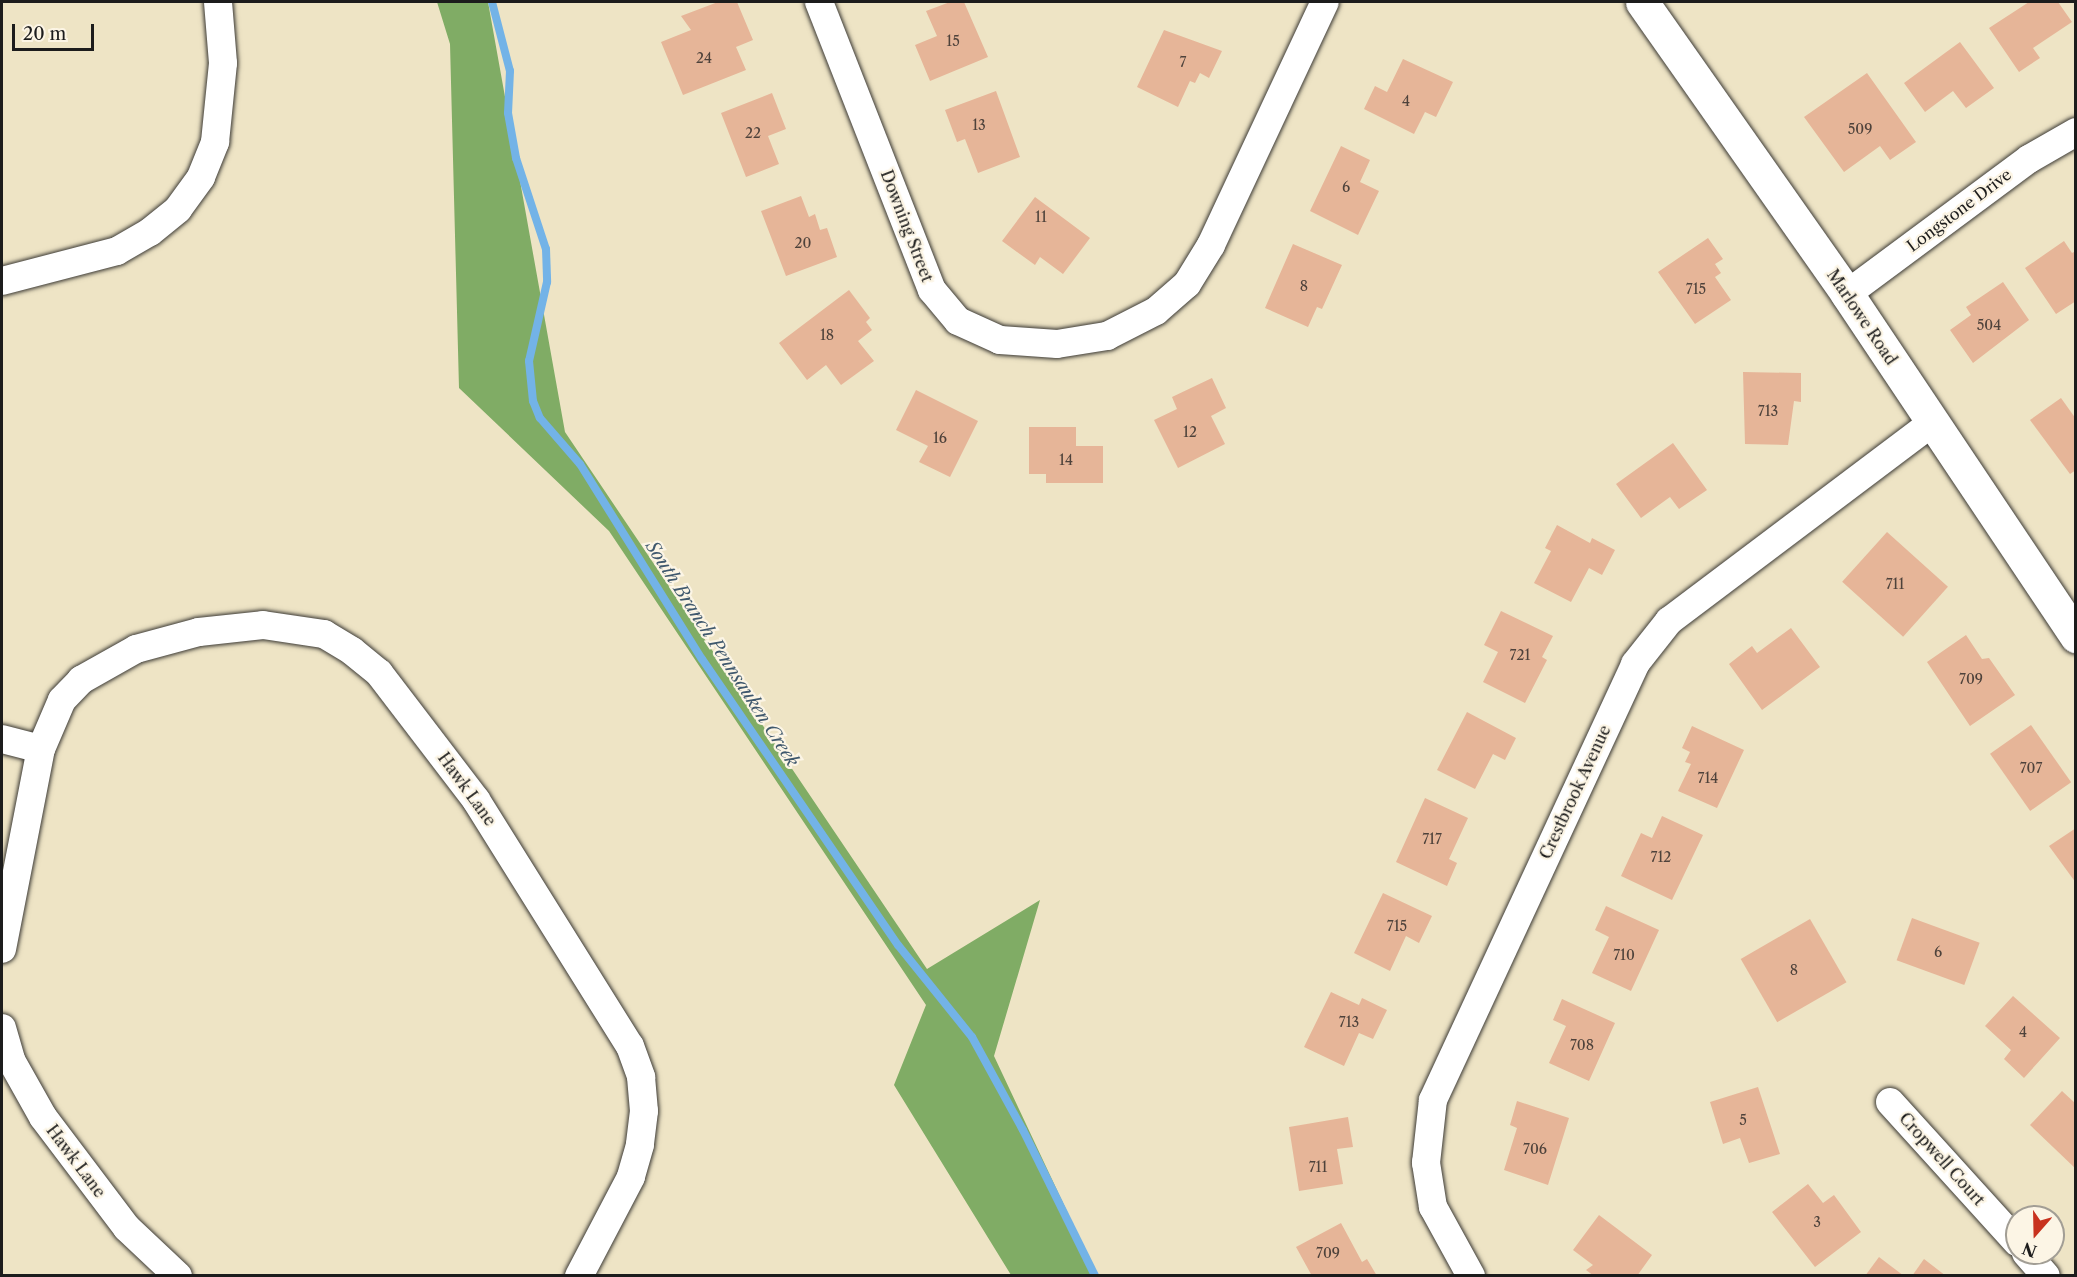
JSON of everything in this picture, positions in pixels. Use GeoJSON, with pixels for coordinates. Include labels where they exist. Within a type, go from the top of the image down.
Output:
{"type":"FeatureCollection","features":[{"type":"Feature","properties":{"kind":"street"},"geometry":{"type":"LineString","coordinates":[[2,281],[117,250],[150,232],[178,209],[201,177],[215,142],[223,63],[218,2]]}},
{"type":"Feature","properties":{"kind":"street","name":"Downing Street"},"geometry":{"type":"LineString","coordinates":[[819,2],[932,290],[958,321],[1000,340],[1057,344],[1107,336],[1156,311],[1187,284],[1211,245],[1326,2]]}},
{"type":"Feature","properties":{"kind":"street","name":"Marlowe Road"},"geometry":{"type":"LineString","coordinates":[[1642,2],[1659,30],[1847,294],[2076,636]]}},
{"type":"Feature","properties":{"kind":"street","name":"Longstone Drive"},"geometry":{"type":"LineString","coordinates":[[1847,294],[2029,159],[2076,132]]}},
{"type":"Feature","properties":{"kind":"street","name":"Crestbrook Avenue"},"geometry":{"type":"LineString","coordinates":[[1471,1275],[1433,1207],[1426,1163],[1433,1100],[1635,664],[1668,621],[1932,423]]}},
{"type":"Feature","properties":{"kind":"street","name":"Hawk Lane"},"geometry":{"type":"LineString","coordinates":[[2,949],[41,749],[62,700],[81,680],[106,663],[167,639],[262,625],[293,627],[324,634],[352,651],[379,673],[476,800],[519,864],[624,1037],[641,1077],[644,1111],[631,1177],[579,1275]]}},
{"type":"Feature","properties":{"kind":"street"},"geometry":{"type":"LineString","coordinates":[[2,739],[41,749]]}},
{"type":"Feature","properties":{"kind":"street","name":"Hawk Lane"},"geometry":{"type":"LineString","coordinates":[[2,1028],[11,1060],[42,1117],[127,1228],[178,1275]]}},
{"type":"Feature","properties":{"kind":"street","name":"Cropwell Court"},"geometry":{"type":"LineString","coordinates":[[1890,1102],[2005,1229]]}},
{"type":"Feature","properties":{"kind":"green space"},"geometry":{"type":"Polygon","coordinates":[[[437,2],[488,2],[565,432],[927,969],[1040,900],[994,1056],[1097,1275],[1011,1275],[894,1085],[926,1005],[609,531],[459,388],[450,44],[437,2]]]}},
{"type":"Feature","properties":{"kind":"building"},"geometry":{"type":"Polygon","coordinates":[[[718,2],[737,2],[753,40],[736,47],[746,70],[683,95],[661,42],[691,30],[681,16],[718,2]]]}},
{"type":"Feature","properties":{"kind":"building"},"geometry":{"type":"Polygon","coordinates":[[[950,2],[964,2],[988,57],[930,81],[915,45],[937,36],[926,11],[950,2]]]}},
{"type":"Feature","properties":{"kind":"building"},"geometry":{"type":"Polygon","coordinates":[[[2029,2],[2058,2],[2072,22],[2033,48],[2040,58],[2019,72],[1989,28],[2029,2]]]}},
{"type":"Feature","properties":{"kind":"building"},"geometry":{"type":"Polygon","coordinates":[[[1164,30],[1222,51],[1209,78],[1200,73],[1195,83],[1190,81],[1178,107],[1137,87],[1164,30]]]}},
{"type":"Feature","properties":{"kind":"building"},"geometry":{"type":"Polygon","coordinates":[[[1960,42],[1994,88],[1966,108],[1953,91],[1925,112],[1904,83],[1960,42]]]}},
{"type":"Feature","properties":{"kind":"building"},"geometry":{"type":"Polygon","coordinates":[[[1403,59],[1453,82],[1436,117],[1425,112],[1414,134],[1364,109],[1375,86],[1387,92],[1403,59]]]}},
{"type":"Feature","properties":{"kind":"building"},"geometry":{"type":"Polygon","coordinates":[[[1867,73],[1916,142],[1890,160],[1880,146],[1844,172],[1804,117],[1867,73]]]}},
{"type":"Feature","properties":{"kind":"building"},"geometry":{"type":"Polygon","coordinates":[[[996,91],[1020,157],[978,173],[965,139],[957,142],[945,110],[996,91]]]}},
{"type":"Feature","properties":{"kind":"building"},"geometry":{"type":"Polygon","coordinates":[[[772,93],[786,129],[768,136],[779,164],[746,177],[721,113],[772,93]]]}},
{"type":"Feature","properties":{"kind":"building"},"geometry":{"type":"Polygon","coordinates":[[[1341,146],[1370,160],[1360,182],[1379,191],[1358,235],[1310,211],[1341,146]]]}},
{"type":"Feature","properties":{"kind":"building"},"geometry":{"type":"Polygon","coordinates":[[[801,196],[809,217],[815,214],[820,230],[827,228],[837,257],[786,276],[761,211],[801,196]]]}},
{"type":"Feature","properties":{"kind":"building"},"geometry":{"type":"Polygon","coordinates":[[[1035,197],[1090,238],[1063,274],[1040,257],[1035,265],[1002,241],[1035,197]]]}},
{"type":"Feature","properties":{"kind":"building"},"geometry":{"type":"Polygon","coordinates":[[[1708,238],[1723,259],[1715,264],[1721,273],[1715,277],[1731,300],[1695,324],[1658,272],[1708,238]]]}},
{"type":"Feature","properties":{"kind":"building"},"geometry":{"type":"Polygon","coordinates":[[[2064,241],[2072,253],[2076,251],[2076,301],[2056,314],[2025,268],[2064,241]]]}},
{"type":"Feature","properties":{"kind":"building"},"geometry":{"type":"Polygon","coordinates":[[[1293,244],[1342,265],[1322,309],[1317,307],[1308,327],[1265,308],[1293,244]]]}},
{"type":"Feature","properties":{"kind":"building"},"geometry":{"type":"Polygon","coordinates":[[[2003,282],[2029,320],[1973,363],[1950,330],[1971,315],[1966,307],[2003,282]]]}},
{"type":"Feature","properties":{"kind":"building"},"geometry":{"type":"Polygon","coordinates":[[[849,290],[870,318],[866,322],[872,330],[858,341],[874,361],[841,385],[826,365],[807,380],[779,343],[849,290]]]}},
{"type":"Feature","properties":{"kind":"building"},"geometry":{"type":"Polygon","coordinates":[[[1743,372],[1801,373],[1801,402],[1794,401],[1788,445],[1745,444],[1743,372]]]}},
{"type":"Feature","properties":{"kind":"building"},"geometry":{"type":"Polygon","coordinates":[[[1212,378],[1226,408],[1211,416],[1225,444],[1178,468],[1154,420],[1177,409],[1172,397],[1212,378]]]}},
{"type":"Feature","properties":{"kind":"building"},"geometry":{"type":"Polygon","coordinates":[[[916,390],[978,421],[950,477],[919,462],[928,446],[896,430],[916,390]]]}},
{"type":"Feature","properties":{"kind":"building"},"geometry":{"type":"Polygon","coordinates":[[[2061,398],[2076,419],[2076,470],[2070,474],[2030,420],[2061,398]]]}},
{"type":"Feature","properties":{"kind":"building"},"geometry":{"type":"Polygon","coordinates":[[[1029,427],[1076,427],[1076,446],[1103,446],[1103,483],[1046,483],[1046,474],[1029,474],[1029,427]]]}},
{"type":"Feature","properties":{"kind":"building"},"geometry":{"type":"Polygon","coordinates":[[[1673,443],[1707,490],[1679,509],[1670,497],[1641,518],[1616,484],[1673,443]]]}},
{"type":"Feature","properties":{"kind":"building"},"geometry":{"type":"Polygon","coordinates":[[[1557,525],[1590,543],[1592,538],[1615,550],[1602,575],[1589,568],[1571,602],[1534,583],[1551,551],[1545,548],[1557,525]]]}},
{"type":"Feature","properties":{"kind":"building"},"geometry":{"type":"Polygon","coordinates":[[[1887,532],[1948,587],[1903,637],[1842,582],[1887,532]]]}},
{"type":"Feature","properties":{"kind":"building"},"geometry":{"type":"Polygon","coordinates":[[[1501,611],[1553,636],[1542,657],[1547,660],[1525,703],[1483,682],[1498,652],[1484,645],[1501,611]]]}},
{"type":"Feature","properties":{"kind":"building"},"geometry":{"type":"Polygon","coordinates":[[[1791,628],[1820,667],[1762,710],[1729,664],[1752,646],[1757,653],[1791,628]]]}},
{"type":"Feature","properties":{"kind":"building"},"geometry":{"type":"Polygon","coordinates":[[[1966,635],[1982,659],[1989,658],[2015,695],[1970,726],[1927,662],[1966,635]]]}},
{"type":"Feature","properties":{"kind":"building"},"geometry":{"type":"Polygon","coordinates":[[[1467,712],[1516,738],[1505,760],[1493,754],[1475,789],[1437,770],[1467,712]]]}},
{"type":"Feature","properties":{"kind":"building"},"geometry":{"type":"Polygon","coordinates":[[[2031,725],[2071,782],[2030,811],[1990,754],[2031,725]]]}},
{"type":"Feature","properties":{"kind":"building"},"geometry":{"type":"Polygon","coordinates":[[[1692,726],[1744,750],[1717,808],[1678,791],[1691,764],[1685,762],[1690,752],[1682,748],[1692,726]]]}},
{"type":"Feature","properties":{"kind":"building"},"geometry":{"type":"Polygon","coordinates":[[[1425,798],[1468,818],[1449,859],[1457,863],[1447,886],[1396,862],[1425,798]]]}},
{"type":"Feature","properties":{"kind":"building"},"geometry":{"type":"Polygon","coordinates":[[[1662,816],[1703,835],[1672,900],[1621,876],[1641,833],[1652,838],[1662,816]]]}},
{"type":"Feature","properties":{"kind":"building"},"geometry":{"type":"Polygon","coordinates":[[[2076,828],[2076,883],[2049,846],[2076,828]]]}},
{"type":"Feature","properties":{"kind":"building"},"geometry":{"type":"Polygon","coordinates":[[[1383,893],[1432,916],[1419,943],[1406,936],[1390,971],[1354,953],[1383,893]]]}},
{"type":"Feature","properties":{"kind":"building"},"geometry":{"type":"Polygon","coordinates":[[[1606,906],[1659,930],[1631,991],[1592,973],[1609,937],[1595,930],[1606,906]]]}},
{"type":"Feature","properties":{"kind":"building"},"geometry":{"type":"Polygon","coordinates":[[[1912,918],[1980,943],[1964,985],[1897,960],[1912,918]]]}},
{"type":"Feature","properties":{"kind":"building"},"geometry":{"type":"Polygon","coordinates":[[[1810,919],[1846,982],[1777,1022],[1741,959],[1810,919]]]}},
{"type":"Feature","properties":{"kind":"building"},"geometry":{"type":"Polygon","coordinates":[[[1331,992],[1359,1005],[1362,998],[1387,1010],[1373,1039],[1359,1033],[1344,1066],[1304,1047],[1331,992]]]}},
{"type":"Feature","properties":{"kind":"building"},"geometry":{"type":"Polygon","coordinates":[[[2013,996],[2060,1038],[2024,1078],[2004,1059],[2011,1050],[1985,1026],[2013,996]]]}},
{"type":"Feature","properties":{"kind":"building"},"geometry":{"type":"Polygon","coordinates":[[[1562,999],[1615,1023],[1589,1081],[1549,1063],[1566,1026],[1553,1020],[1562,999]]]}},
{"type":"Feature","properties":{"kind":"building"},"geometry":{"type":"Polygon","coordinates":[[[1758,1087],[1780,1154],[1749,1163],[1740,1138],[1723,1144],[1710,1102],[1758,1087]]]}},
{"type":"Feature","properties":{"kind":"building"},"geometry":{"type":"Polygon","coordinates":[[[2062,1091],[2076,1104],[2076,1169],[2030,1125],[2062,1091]]]}},
{"type":"Feature","properties":{"kind":"building"},"geometry":{"type":"Polygon","coordinates":[[[1517,1101],[1569,1118],[1548,1185],[1504,1170],[1517,1128],[1510,1125],[1517,1101]]]}},
{"type":"Feature","properties":{"kind":"building"},"geometry":{"type":"Polygon","coordinates":[[[1348,1117],[1353,1147],[1337,1149],[1343,1184],[1299,1191],[1289,1127],[1348,1117]]]}},
{"type":"Feature","properties":{"kind":"building"},"geometry":{"type":"Polygon","coordinates":[[[1808,1184],[1823,1203],[1834,1195],[1861,1232],[1815,1267],[1772,1212],[1808,1184]]]}},
{"type":"Feature","properties":{"kind":"building"},"geometry":{"type":"Polygon","coordinates":[[[1599,1215],[1652,1255],[1637,1276],[1594,1276],[1586,1270],[1593,1265],[1573,1250],[1599,1215]]]}},
{"type":"Feature","properties":{"kind":"building"},"geometry":{"type":"Polygon","coordinates":[[[1341,1223],[1362,1262],[1367,1259],[1377,1276],[1312,1276],[1296,1247],[1341,1223]]]}},
{"type":"Feature","properties":{"kind":"building"},"geometry":{"type":"Polygon","coordinates":[[[1879,1257],[1904,1276],[1865,1276],[1879,1257]]]}},
{"type":"Feature","properties":{"kind":"building"},"geometry":{"type":"Polygon","coordinates":[[[1924,1259],[1946,1276],[1912,1276],[1924,1259]]]}},
{"type":"Feature","properties":{"kind":"waterway","name":"South Branch Pennsauken Creek"},"geometry":{"type":"LineString","coordinates":[[492,2],[510,71],[508,113],[516,158],[546,249],[547,282],[529,361],[533,401],[540,418],[580,464],[702,659],[898,945],[972,1037],[1023,1130],[1095,1276]]}}]}
